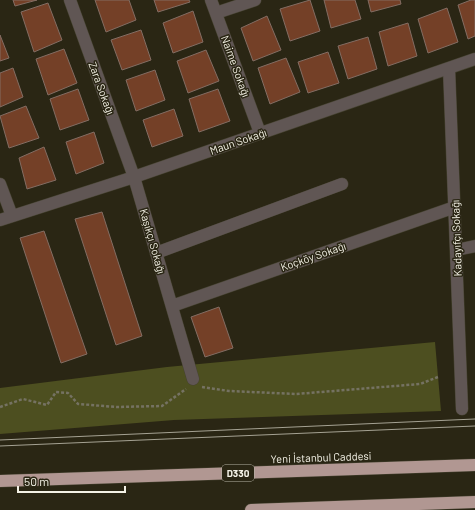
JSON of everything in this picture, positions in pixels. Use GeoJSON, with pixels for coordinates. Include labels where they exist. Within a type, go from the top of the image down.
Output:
{"type":"FeatureCollection","features":[{"type":"Feature","properties":{"kind":"highway","name":"Yeni İstanbul Caddesi"},"geometry":{"type":"LineString","coordinates":[[0,482],[475,465]]}},
{"type":"Feature","properties":{"kind":"highway"},"geometry":{"type":"LineString","coordinates":[[251,510],[473,505]]}},
{"type":"Feature","properties":{"kind":"street","name":"Zara Sokağı"},"geometry":{"type":"LineString","coordinates":[[70,0],[134,177]]}},
{"type":"Feature","properties":{"kind":"street","name":"Naime Sokağı"},"geometry":{"type":"LineString","coordinates":[[211,0],[260,133]]}},
{"type":"Feature","properties":{"kind":"street"},"geometry":{"type":"LineString","coordinates":[[216,13],[255,0]]}},
{"type":"Feature","properties":{"kind":"street","name":"Maun Sokağı"},"geometry":{"type":"LineString","coordinates":[[0,220],[134,177],[475,59]]}},
{"type":"Feature","properties":{"kind":"street","name":"Kadayıfçı Sokağı"},"geometry":{"type":"LineString","coordinates":[[449,68],[462,409]]}},
{"type":"Feature","properties":{"kind":"street","name":"Kaşıkçı Sokağı"},"geometry":{"type":"LineString","coordinates":[[134,177],[194,384]]}},
{"type":"Feature","properties":{"kind":"street"},"geometry":{"type":"LineString","coordinates":[[0,184],[12,216]]}},
{"type":"Feature","properties":{"kind":"street"},"geometry":{"type":"LineString","coordinates":[[156,253],[342,184]]}},
{"type":"Feature","properties":{"kind":"street","name":"Koçköy Sokağı"},"geometry":{"type":"LineString","coordinates":[[172,306],[455,207]]}},
{"type":"Feature","properties":{"kind":"street"},"geometry":{"type":"LineString","coordinates":[[456,250],[475,246]]}},
{"type":"Feature","properties":{"kind":"path"},"geometry":{"type":"LineString","coordinates":[[0,407],[23,399],[47,405],[56,392],[68,393],[78,404],[117,408],[162,406],[194,384],[229,391],[296,394],[420,384],[438,378]]}},
{"type":"Feature","properties":{"kind":"green space"},"geometry":{"type":"Polygon","coordinates":[[[435,342],[441,411],[174,420],[0,434],[0,388],[167,367],[435,342]]]}},
{"type":"Feature","properties":{"kind":"building"},"geometry":{"type":"Polygon","coordinates":[[[13,0],[37,0],[15,6],[13,0]]]}},
{"type":"Feature","properties":{"kind":"building"},"geometry":{"type":"Polygon","coordinates":[[[95,0],[129,0],[136,20],[106,32],[95,0]]]}},
{"type":"Feature","properties":{"kind":"building"},"geometry":{"type":"Polygon","coordinates":[[[154,0],[189,0],[190,2],[158,12],[154,0]]]}},
{"type":"Feature","properties":{"kind":"building"},"geometry":{"type":"Polygon","coordinates":[[[310,0],[320,31],[290,41],[280,9],[310,0]]]}},
{"type":"Feature","properties":{"kind":"building"},"geometry":{"type":"Polygon","coordinates":[[[324,0],[355,0],[361,19],[331,28],[324,0]]]}},
{"type":"Feature","properties":{"kind":"building"},"geometry":{"type":"Polygon","coordinates":[[[368,0],[400,0],[401,4],[371,12],[368,0]]]}},
{"type":"Feature","properties":{"kind":"building"},"geometry":{"type":"Polygon","coordinates":[[[475,0],[475,36],[468,39],[458,5],[475,0]]]}},
{"type":"Feature","properties":{"kind":"building"},"geometry":{"type":"Polygon","coordinates":[[[48,3],[62,40],[34,52],[21,12],[48,3]]]}},
{"type":"Feature","properties":{"kind":"building"},"geometry":{"type":"Polygon","coordinates":[[[447,8],[458,42],[428,53],[418,19],[447,8]]]}},
{"type":"Feature","properties":{"kind":"building"},"geometry":{"type":"Polygon","coordinates":[[[193,11],[203,42],[173,53],[163,23],[193,11]]]}},
{"type":"Feature","properties":{"kind":"building"},"geometry":{"type":"Polygon","coordinates":[[[267,16],[281,50],[253,61],[241,28],[267,16]]]}},
{"type":"Feature","properties":{"kind":"building"},"geometry":{"type":"Polygon","coordinates":[[[408,23],[417,56],[388,66],[379,32],[408,23]]]}},
{"type":"Feature","properties":{"kind":"building"},"geometry":{"type":"Polygon","coordinates":[[[141,30],[151,60],[122,70],[111,40],[141,30]]]}},
{"type":"Feature","properties":{"kind":"building"},"geometry":{"type":"Polygon","coordinates":[[[0,35],[9,58],[0,61],[0,35]]]}},
{"type":"Feature","properties":{"kind":"building"},"geometry":{"type":"Polygon","coordinates":[[[368,37],[377,69],[348,79],[338,46],[368,37]]]}},
{"type":"Feature","properties":{"kind":"building"},"geometry":{"type":"Polygon","coordinates":[[[64,49],[77,83],[48,95],[36,59],[64,49]]]}},
{"type":"Feature","properties":{"kind":"building"},"geometry":{"type":"Polygon","coordinates":[[[206,50],[219,81],[188,93],[177,61],[206,50]]]}},
{"type":"Feature","properties":{"kind":"building"},"geometry":{"type":"Polygon","coordinates":[[[328,52],[339,83],[308,93],[298,62],[328,52]]]}},
{"type":"Feature","properties":{"kind":"building"},"geometry":{"type":"Polygon","coordinates":[[[286,58],[300,92],[270,104],[258,68],[286,58]]]}},
{"type":"Feature","properties":{"kind":"building"},"geometry":{"type":"Polygon","coordinates":[[[13,68],[23,97],[0,107],[0,73],[13,68]]]}},
{"type":"Feature","properties":{"kind":"building"},"geometry":{"type":"Polygon","coordinates":[[[155,70],[165,100],[136,111],[126,80],[155,70]]]}},
{"type":"Feature","properties":{"kind":"building"},"geometry":{"type":"Polygon","coordinates":[[[78,89],[89,120],[60,130],[50,99],[78,89]]]}},
{"type":"Feature","properties":{"kind":"building"},"geometry":{"type":"Polygon","coordinates":[[[218,89],[230,121],[199,132],[189,99],[218,89]]]}},
{"type":"Feature","properties":{"kind":"building"},"geometry":{"type":"Polygon","coordinates":[[[26,106],[39,138],[9,148],[0,116],[26,106]]]}},
{"type":"Feature","properties":{"kind":"building"},"geometry":{"type":"Polygon","coordinates":[[[174,109],[183,136],[152,147],[143,120],[174,109]]]}},
{"type":"Feature","properties":{"kind":"building"},"geometry":{"type":"Polygon","coordinates":[[[94,132],[104,163],[76,174],[66,142],[94,132]]]}},
{"type":"Feature","properties":{"kind":"building"},"geometry":{"type":"Polygon","coordinates":[[[44,147],[56,180],[27,189],[19,158],[44,147]]]}},
{"type":"Feature","properties":{"kind":"building"},"geometry":{"type":"Polygon","coordinates":[[[102,212],[142,336],[116,345],[75,219],[102,212]]]}},
{"type":"Feature","properties":{"kind":"building"},"geometry":{"type":"Polygon","coordinates":[[[44,231],[87,354],[61,363],[20,238],[44,231]]]}},
{"type":"Feature","properties":{"kind":"building"},"geometry":{"type":"Polygon","coordinates":[[[219,307],[233,348],[205,357],[191,317],[219,307]]]}},
{"type":"Feature","properties":{"kind":"tram line"},"geometry":{"type":"LineString","coordinates":[[0,440],[475,419]]}},
{"type":"Feature","properties":{"kind":"tram line"},"geometry":{"type":"LineString","coordinates":[[0,446],[475,426]]}}]}
